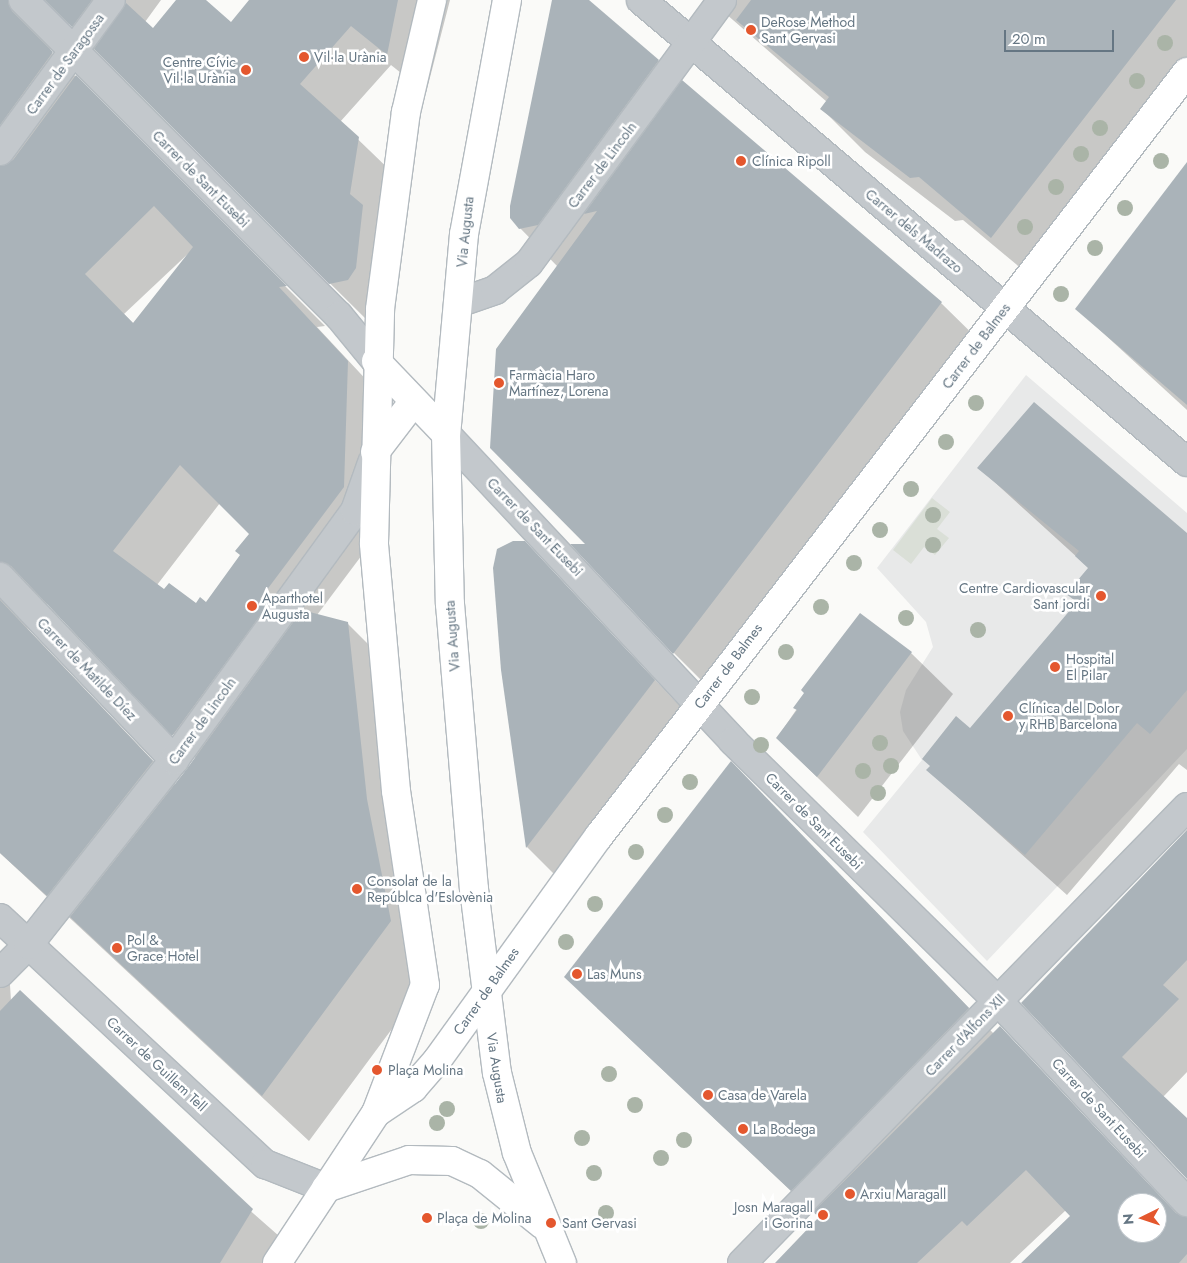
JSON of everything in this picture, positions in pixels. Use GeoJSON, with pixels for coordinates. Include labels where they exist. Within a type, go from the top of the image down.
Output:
{"type":"FeatureCollection","features":[{"type":"Feature","properties":{"kind":"main road"},"geometry":{"type":"LineString","coordinates":[[376,1113],[420,1005],[425,965],[396,791],[382,666],[374,543],[376,361],[406,112],[432,0]]}},
{"type":"Feature","properties":{"kind":"main road","name":"Via Augusta"},"geometry":{"type":"LineString","coordinates":[[508,0],[474,159],[446,434],[455,680],[487,988],[505,1117],[562,1263]]}},
{"type":"Feature","properties":{"kind":"main road","name":"Carrer de Balmes"},"geometry":{"type":"LineString","coordinates":[[277,1263],[376,1113],[420,1081],[699,704],[1187,72]]}},
{"type":"Feature","properties":{"kind":"main road"},"geometry":{"type":"LineString","coordinates":[[376,361],[446,434]]}},
{"type":"Feature","properties":{"kind":"main road"},"geometry":{"type":"LineString","coordinates":[[375,452],[414,401]]}},
{"type":"Feature","properties":{"kind":"main road"},"geometry":{"type":"LineString","coordinates":[[326,1188],[409,1160],[452,1161],[480,1174],[548,1230]]}},
{"type":"Feature","properties":{"kind":"street","name":"Carrer de Sant Eusebi"},"geometry":{"type":"LineString","coordinates":[[23,0],[338,316],[376,361]]}},
{"type":"Feature","properties":{"kind":"street","name":"Carrer de Saragossa"},"geometry":{"type":"LineString","coordinates":[[0,151],[74,53],[111,0]]}},
{"type":"Feature","properties":{"kind":"street","name":"Carrer dels Madrazo"},"geometry":{"type":"LineString","coordinates":[[641,0],[1187,462]]}},
{"type":"Feature","properties":{"kind":"street","name":"Carrer de Lincoln"},"geometry":{"type":"LineString","coordinates":[[458,303],[495,290],[528,263],[722,0]]}},
{"type":"Feature","properties":{"kind":"street","name":"Carrer de Sant Eusebi"},"geometry":{"type":"LineString","coordinates":[[446,434],[699,704],[998,1001],[1187,1202]]}},
{"type":"Feature","properties":{"kind":"street","name":"Carrer de Lincoln"},"geometry":{"type":"LineString","coordinates":[[0,973],[28,945],[174,760],[355,511],[375,452]]}},
{"type":"Feature","properties":{"kind":"street","name":"Carrer de Matilde Díez"},"geometry":{"type":"LineString","coordinates":[[0,577],[174,760]]}},
{"type":"Feature","properties":{"kind":"street","name":"Carrer d'Alfons XII"},"geometry":{"type":"LineString","coordinates":[[742,1263],[1187,807]]}},
{"type":"Feature","properties":{"kind":"street","name":"Carrer de Guillem Tell"},"geometry":{"type":"LineString","coordinates":[[0,918],[265,1164],[326,1188]]}},
{"type":"Feature","properties":{"kind":"shaded area","name":"Hospital El Pilar"},"geometry":{"type":"Polygon","coordinates":[[[1026,375],[1187,513],[1187,749],[987,961],[863,832],[922,760],[903,731],[900,712],[906,690],[933,647],[926,622],[877,568],[1026,375]]]}},
{"type":"Feature","properties":{"kind":"shaded area"},"geometry":{"type":"Polygon","coordinates":[[[932,498],[950,512],[937,529],[949,538],[935,555],[924,547],[911,564],[893,550],[932,498]]]}},
{"type":"Feature","properties":{"kind":"building"},"geometry":{"type":"Polygon","coordinates":[[[0,0],[8,0],[12,11],[53,52],[0,125],[0,0]]]}},
{"type":"Feature","properties":{"kind":"building"},"geometry":{"type":"Polygon","coordinates":[[[45,0],[92,0],[72,27],[45,0]]]}},
{"type":"Feature","properties":{"kind":"building"},"geometry":{"type":"Polygon","coordinates":[[[176,0],[206,0],[231,22],[249,0],[398,0],[387,55],[351,26],[300,84],[359,137],[350,194],[363,205],[356,268],[348,280],[329,284],[94,49],[126,3],[153,28],[176,0]]]}},
{"type":"Feature","properties":{"kind":"building"},"geometry":{"type":"Polygon","coordinates":[[[552,0],[589,0],[659,60],[538,225],[519,229],[510,218],[510,206],[552,0]]]}},
{"type":"Feature","properties":{"kind":"building"},"geometry":{"type":"Polygon","coordinates":[[[751,0],[1176,0],[991,238],[919,177],[910,178],[820,109],[829,97],[736,20],[751,0]]]}},
{"type":"Feature","properties":{"kind":"building"},"geometry":{"type":"Polygon","coordinates":[[[76,75],[287,286],[279,287],[348,361],[344,487],[260,599],[270,602],[172,736],[11,566],[0,562],[0,166],[13,160],[76,75]],[[154,206],[85,274],[133,323],[193,247],[154,206]],[[180,465],[113,551],[164,589],[169,583],[196,603],[200,597],[206,602],[240,555],[235,551],[249,534],[180,465]]]}},
{"type":"Feature","properties":{"kind":"building"},"geometry":{"type":"Polygon","coordinates":[[[682,80],[942,302],[673,654],[570,544],[585,544],[490,448],[496,349],[597,211],[584,214],[682,80]]]}},
{"type":"Feature","properties":{"kind":"building"},"geometry":{"type":"Polygon","coordinates":[[[1187,162],[1187,405],[1075,309],[1187,162]]]}},
{"type":"Feature","properties":{"kind":"building"},"geometry":{"type":"Polygon","coordinates":[[[1034,402],[1187,533],[1187,690],[1150,734],[1137,723],[1025,855],[926,770],[930,766],[922,759],[956,716],[970,728],[1077,602],[1066,594],[1088,568],[1075,556],[1079,551],[977,468],[1034,402]]]}},
{"type":"Feature","properties":{"kind":"building"},"geometry":{"type":"Polygon","coordinates":[[[513,541],[525,541],[655,680],[526,848],[501,670],[493,568],[497,549],[513,541]]]}},
{"type":"Feature","properties":{"kind":"building"},"geometry":{"type":"Polygon","coordinates":[[[0,600],[153,761],[47,896],[0,853],[0,600]]]}},
{"type":"Feature","properties":{"kind":"building"},"geometry":{"type":"Polygon","coordinates":[[[302,610],[348,622],[367,799],[391,921],[262,1096],[70,917],[186,770],[302,610]]]}},
{"type":"Feature","properties":{"kind":"building"},"geometry":{"type":"Polygon","coordinates":[[[860,613],[912,652],[817,777],[776,738],[797,710],[793,708],[804,693],[801,690],[860,613]]]}},
{"type":"Feature","properties":{"kind":"building"},"geometry":{"type":"Polygon","coordinates":[[[731,761],[969,1008],[791,1191],[564,977],[731,761]]]}},
{"type":"Feature","properties":{"kind":"building"},"geometry":{"type":"Polygon","coordinates":[[[1187,830],[1187,960],[1163,985],[1179,999],[1122,1057],[1187,1118],[1187,1179],[1021,1003],[1187,830]]]}},
{"type":"Feature","properties":{"kind":"building"},"geometry":{"type":"Polygon","coordinates":[[[20,990],[253,1209],[220,1263],[0,1263],[0,1011],[20,990]]]}},
{"type":"Feature","properties":{"kind":"building"},"geometry":{"type":"Polygon","coordinates":[[[1000,1026],[1157,1193],[1117,1193],[1117,1243],[1167,1243],[1167,1203],[1176,1213],[1187,1217],[1187,1254],[1179,1263],[1021,1263],[1070,1216],[1026,1170],[967,1226],[962,1221],[917,1263],[775,1263],[819,1217],[813,1212],[1000,1026]]]}},
{"type":"Feature","properties":{"kind":"place","name":"DeRose Method Sant Gervasi"},"geometry":{"type":"Point","coordinates":[751,30]}},
{"type":"Feature","properties":{"kind":"place","name":"Vil·la Urània"},"geometry":{"type":"Point","coordinates":[304,57]}},
{"type":"Feature","properties":{"kind":"place","name":"Centre Cívic Vil·la Urània"},"geometry":{"type":"Point","coordinates":[246,70]}},
{"type":"Feature","properties":{"kind":"place","name":"Clínica Ripoll"},"geometry":{"type":"Point","coordinates":[741,161]}},
{"type":"Feature","properties":{"kind":"place","name":"Farmàcia Haro Martínez, Lorena"},"geometry":{"type":"Point","coordinates":[499,383]}},
{"type":"Feature","properties":{"kind":"place","name":"Centre Cardiovascular Sant jordi"},"geometry":{"type":"Point","coordinates":[1101,596]}},
{"type":"Feature","properties":{"kind":"place","name":"Aparthotel Augusta"},"geometry":{"type":"Point","coordinates":[252,606]}},
{"type":"Feature","properties":{"kind":"place","name":"Hospital El Pilar"},"geometry":{"type":"Point","coordinates":[1055,667]}},
{"type":"Feature","properties":{"kind":"place","name":"Clínica del Dolor y RHB Barcelona"},"geometry":{"type":"Point","coordinates":[1008,716]}},
{"type":"Feature","properties":{"kind":"place","name":"Consolat de la Repúblca d'Eslovènia"},"geometry":{"type":"Point","coordinates":[357,889]}},
{"type":"Feature","properties":{"kind":"place","name":"Pol & Grace Hotel"},"geometry":{"type":"Point","coordinates":[117,948]}},
{"type":"Feature","properties":{"kind":"place","name":"Las Muns"},"geometry":{"type":"Point","coordinates":[577,974]}},
{"type":"Feature","properties":{"kind":"place","name":"Plaça Molina"},"geometry":{"type":"Point","coordinates":[377,1070]}},
{"type":"Feature","properties":{"kind":"place","name":"Casa de Varela"},"geometry":{"type":"Point","coordinates":[708,1095]}},
{"type":"Feature","properties":{"kind":"place","name":"La Bodega"},"geometry":{"type":"Point","coordinates":[743,1129]}},
{"type":"Feature","properties":{"kind":"place","name":"Arxiu Maragall"},"geometry":{"type":"Point","coordinates":[850,1194]}},
{"type":"Feature","properties":{"kind":"place","name":"Josn Maragall i Gorina"},"geometry":{"type":"Point","coordinates":[823,1215]}},
{"type":"Feature","properties":{"kind":"place","name":"Plaça de Molina"},"geometry":{"type":"Point","coordinates":[427,1218]}},
{"type":"Feature","properties":{"kind":"place","name":"Sant Gervasi"},"geometry":{"type":"Point","coordinates":[551,1223]}}]}
